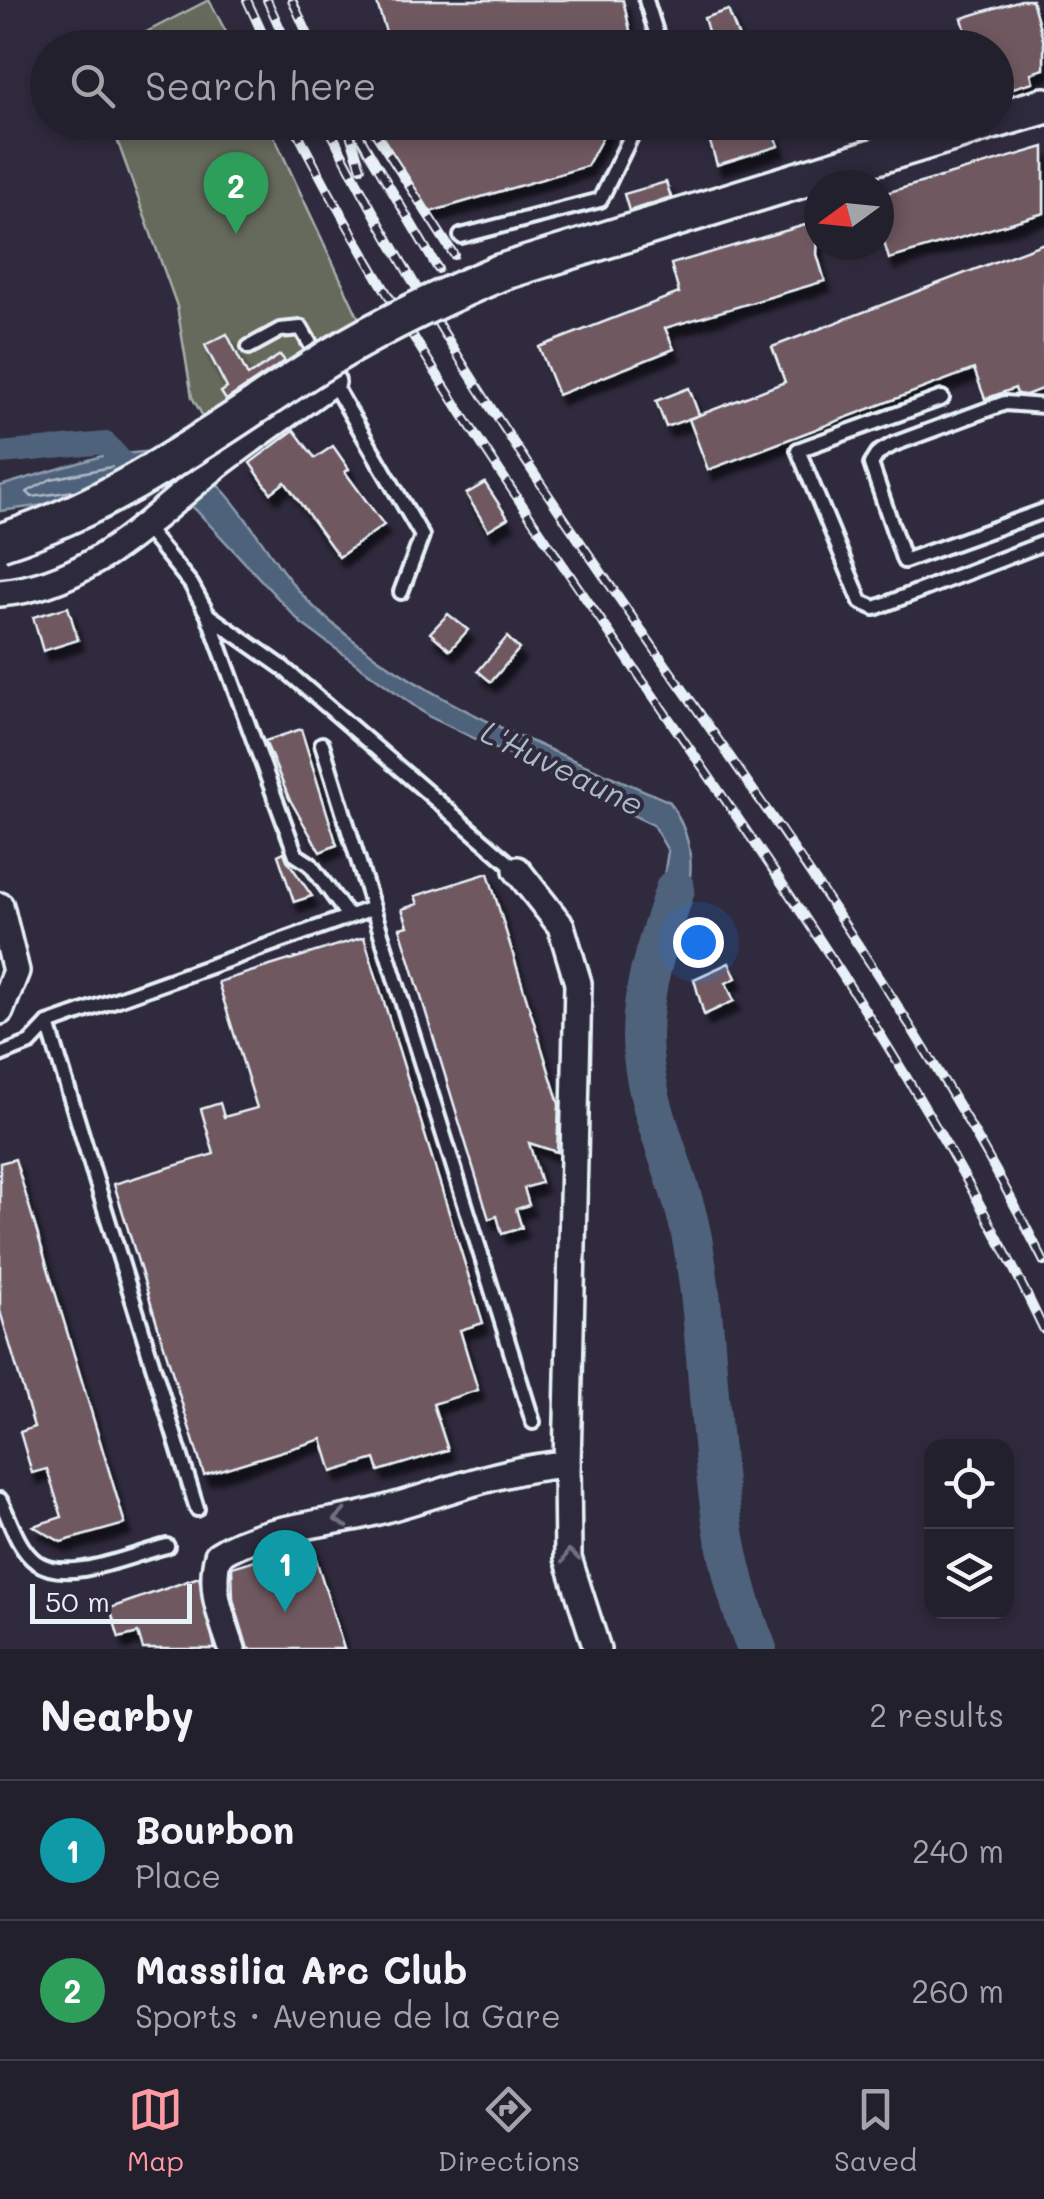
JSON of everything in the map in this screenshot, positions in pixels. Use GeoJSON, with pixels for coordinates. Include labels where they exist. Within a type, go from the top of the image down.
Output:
{"type":"FeatureCollection","features":[{"type":"Feature","properties":{"kind":"street"},"geometry":{"type":"LineString","coordinates":[[1014,115],[1044,106]]}},
{"type":"Feature","properties":{"kind":"street"},"geometry":{"type":"LineString","coordinates":[[0,542],[76,515],[146,478],[310,370],[439,298],[499,273],[930,140]]}},
{"type":"Feature","properties":{"kind":"street"},"geometry":{"type":"LineString","coordinates":[[0,593],[43,586],[74,574],[156,520],[212,470],[332,382]]}},
{"type":"Feature","properties":{"kind":"street"},"geometry":{"type":"LineString","coordinates":[[517,870],[561,926],[578,983],[568,1558],[597,1649]]}},
{"type":"Feature","properties":{"kind":"street"},"geometry":{"type":"LineString","coordinates":[[0,906],[16,971],[0,1010]]}},
{"type":"Feature","properties":{"kind":"street"},"geometry":{"type":"LineString","coordinates":[[232,1649],[214,1596],[213,1574],[218,1555],[232,1546],[304,1525],[358,1516],[522,1468],[567,1464]]}},
{"type":"Feature","properties":{"kind":"lane"},"geometry":{"type":"LineString","coordinates":[[646,0],[655,30]]}},
{"type":"Feature","properties":{"kind":"lane"},"geometry":{"type":"LineString","coordinates":[[461,236],[600,200],[629,140]]}},
{"type":"Feature","properties":{"kind":"lane"},"geometry":{"type":"LineString","coordinates":[[249,347],[280,330],[301,328],[422,536],[401,592]]}},
{"type":"Feature","properties":{"kind":"lane"},"geometry":{"type":"LineString","coordinates":[[942,398],[798,450],[861,602],[875,608],[1044,542]]}},
{"type":"Feature","properties":{"kind":"lane"},"geometry":{"type":"LineString","coordinates":[[1044,406],[1006,403],[894,444],[871,464],[904,560],[1044,511]]}},
{"type":"Feature","properties":{"kind":"lane"},"geometry":{"type":"LineString","coordinates":[[156,520],[208,614],[296,855],[310,864],[348,916]]}},
{"type":"Feature","properties":{"kind":"lane"},"geometry":{"type":"LineString","coordinates":[[208,614],[282,667],[517,870]]}},
{"type":"Feature","properties":{"kind":"lane"},"geometry":{"type":"LineString","coordinates":[[322,744],[533,1422]]}},
{"type":"Feature","properties":{"kind":"lane"},"geometry":{"type":"LineString","coordinates":[[0,1056],[30,1044],[48,1024],[373,908]]}},
{"type":"Feature","properties":{"kind":"lane"},"geometry":{"type":"LineString","coordinates":[[48,1024],[197,1509]]}},
{"type":"Feature","properties":{"kind":"lane"},"geometry":{"type":"LineString","coordinates":[[0,1500],[28,1554],[52,1568],[76,1569],[166,1546]]}},
{"type":"Feature","properties":{"kind":"green space"},"geometry":{"type":"Polygon","coordinates":[[[209,0],[225,30],[150,30],[209,0]]]}},
{"type":"Feature","properties":{"kind":"green space"},"geometry":{"type":"Polygon","coordinates":[[[117,140],[276,140],[361,323],[206,422],[192,397],[177,306],[117,140]]]}},
{"type":"Feature","properties":{"kind":"water"},"geometry":{"type":"Polygon","coordinates":[[[153,451],[214,481],[301,594],[354,641],[395,670],[484,719],[670,802],[681,821],[690,856],[688,889],[674,946],[643,937],[663,883],[668,851],[653,825],[428,716],[302,624],[195,509],[150,482],[81,500],[0,511],[0,486],[102,456],[153,451]]]}},
{"type":"Feature","properties":{"kind":"building"},"geometry":{"type":"Polygon","coordinates":[[[376,0],[623,0],[630,30],[385,30],[376,0]]]}},
{"type":"Feature","properties":{"kind":"building"},"geometry":{"type":"Polygon","coordinates":[[[1032,0],[1044,43],[1044,69],[1031,73],[1033,82],[1014,88],[1014,30],[965,30],[962,18],[1032,0]]]}},
{"type":"Feature","properties":{"kind":"building"},"geometry":{"type":"Polygon","coordinates":[[[728,10],[736,30],[708,30],[704,18],[728,10]]]}},
{"type":"Feature","properties":{"kind":"building"},"geometry":{"type":"Polygon","coordinates":[[[384,140],[601,140],[587,166],[430,212],[384,140]]]}},
{"type":"Feature","properties":{"kind":"building"},"geometry":{"type":"Polygon","coordinates":[[[709,140],[777,140],[779,146],[717,165],[709,140]]]}},
{"type":"Feature","properties":{"kind":"building"},"geometry":{"type":"Polygon","coordinates":[[[1044,147],[1044,213],[894,258],[894,191],[1044,147]]]}},
{"type":"Feature","properties":{"kind":"building"},"geometry":{"type":"Polygon","coordinates":[[[666,182],[671,197],[629,211],[624,194],[666,182]]]}},
{"type":"Feature","properties":{"kind":"building"},"geometry":{"type":"Polygon","coordinates":[[[804,225],[804,260],[819,260],[825,281],[665,328],[674,349],[558,395],[539,347],[679,293],[671,264],[804,225]]]}},
{"type":"Feature","properties":{"kind":"building"},"geometry":{"type":"Polygon","coordinates":[[[1044,243],[1044,388],[1026,395],[1017,394],[1015,388],[985,399],[974,369],[708,470],[689,419],[785,382],[772,347],[1044,243]]]}},
{"type":"Feature","properties":{"kind":"building"},"geometry":{"type":"Polygon","coordinates":[[[227,334],[248,376],[280,355],[285,361],[226,400],[221,392],[227,388],[205,345],[227,334]]]}},
{"type":"Feature","properties":{"kind":"building"},"geometry":{"type":"Polygon","coordinates":[[[689,388],[699,415],[666,427],[656,401],[689,388]]]}},
{"type":"Feature","properties":{"kind":"building"},"geometry":{"type":"Polygon","coordinates":[[[294,430],[315,458],[333,446],[349,469],[345,472],[384,525],[339,557],[285,482],[271,493],[250,463],[294,430]]]}},
{"type":"Feature","properties":{"kind":"building"},"geometry":{"type":"Polygon","coordinates":[[[485,483],[508,518],[488,530],[466,494],[485,483]]]}},
{"type":"Feature","properties":{"kind":"building"},"geometry":{"type":"Polygon","coordinates":[[[68,607],[78,640],[43,651],[33,617],[68,607]]]}},
{"type":"Feature","properties":{"kind":"building"},"geometry":{"type":"Polygon","coordinates":[[[448,614],[468,630],[450,650],[430,633],[448,614]]]}},
{"type":"Feature","properties":{"kind":"building"},"geometry":{"type":"Polygon","coordinates":[[[507,637],[519,649],[491,682],[478,671],[507,637]]]}},
{"type":"Feature","properties":{"kind":"building"},"geometry":{"type":"Polygon","coordinates":[[[301,729],[337,845],[320,852],[289,798],[265,741],[301,729]]]}},
{"type":"Feature","properties":{"kind":"building"},"geometry":{"type":"Polygon","coordinates":[[[284,852],[312,896],[294,902],[278,855],[284,852]]]}},
{"type":"Feature","properties":{"kind":"building"},"geometry":{"type":"Polygon","coordinates":[[[488,873],[559,1104],[557,1152],[529,1143],[541,1183],[524,1188],[529,1205],[516,1209],[522,1228],[502,1234],[497,1216],[489,1219],[400,928],[408,926],[402,909],[418,904],[415,896],[488,873]]]}},
{"type":"Feature","properties":{"kind":"building"},"geometry":{"type":"Polygon","coordinates":[[[364,937],[483,1323],[460,1330],[478,1390],[433,1404],[448,1450],[379,1471],[375,1459],[332,1472],[322,1439],[204,1475],[114,1184],[214,1154],[201,1109],[220,1103],[224,1117],[257,1108],[218,982],[364,937]]]}},
{"type":"Feature","properties":{"kind":"building"},"geometry":{"type":"Polygon","coordinates":[[[729,963],[736,978],[726,983],[734,1001],[704,1015],[694,979],[729,963]]]}},
{"type":"Feature","properties":{"kind":"building"},"geometry":{"type":"Polygon","coordinates":[[[15,1159],[125,1524],[61,1542],[33,1526],[62,1517],[47,1469],[32,1473],[20,1432],[34,1427],[0,1311],[0,1163],[15,1159]]]}},
{"type":"Feature","properties":{"kind":"building"},"geometry":{"type":"Polygon","coordinates":[[[311,1543],[344,1649],[248,1649],[233,1599],[232,1567],[311,1543]]]}},
{"type":"Feature","properties":{"kind":"building"},"geometry":{"type":"Polygon","coordinates":[[[199,1577],[215,1649],[143,1649],[138,1633],[119,1638],[110,1608],[199,1577]]]}},
{"type":"Feature","properties":{"kind":"waterway"},"geometry":{"type":"LineString","coordinates":[[0,453],[106,443],[134,474]]}},
{"type":"Feature","properties":{"kind":"waterway","name":"L'Huveaune"},"geometry":{"type":"LineString","coordinates":[[675,889],[645,999],[644,1064],[655,1116],[693,1244],[727,1550],[757,1649]]}},
{"type":"Feature","properties":{"kind":"railway"},"geometry":{"type":"LineString","coordinates":[[247,0],[261,30]]}},
{"type":"Feature","properties":{"kind":"railway"},"geometry":{"type":"LineString","coordinates":[[267,0],[281,30]]}},
{"type":"Feature","properties":{"kind":"railway"},"geometry":{"type":"LineString","coordinates":[[292,0],[306,30]]}},
{"type":"Feature","properties":{"kind":"railway"},"geometry":{"type":"LineString","coordinates":[[302,140],[378,278],[472,429],[871,1019],[962,1172],[1044,1330]]}},
{"type":"Feature","properties":{"kind":"railway"},"geometry":{"type":"LineString","coordinates":[[336,140],[406,270],[495,413],[875,971],[963,1114],[1044,1262]]}},
{"type":"Feature","properties":{"kind":"railway"},"geometry":{"type":"LineString","coordinates":[[352,140],[361,168]]}},
{"type":"Feature","properties":{"kind":"railway"},"geometry":{"type":"LineString","coordinates":[[362,140],[438,269]]}},
{"type":"Feature","properties":{"kind":"railway"},"geometry":{"type":"LineString","coordinates":[[380,140],[454,255]]}},
{"type":"Feature","properties":{"kind":"place","name":"Massilia Arc Club"},"geometry":{"type":"Point","coordinates":[236,234]}},
{"type":"Feature","properties":{"kind":"place","name":"Bourbon"},"geometry":{"type":"Point","coordinates":[285,1612]}}]}
